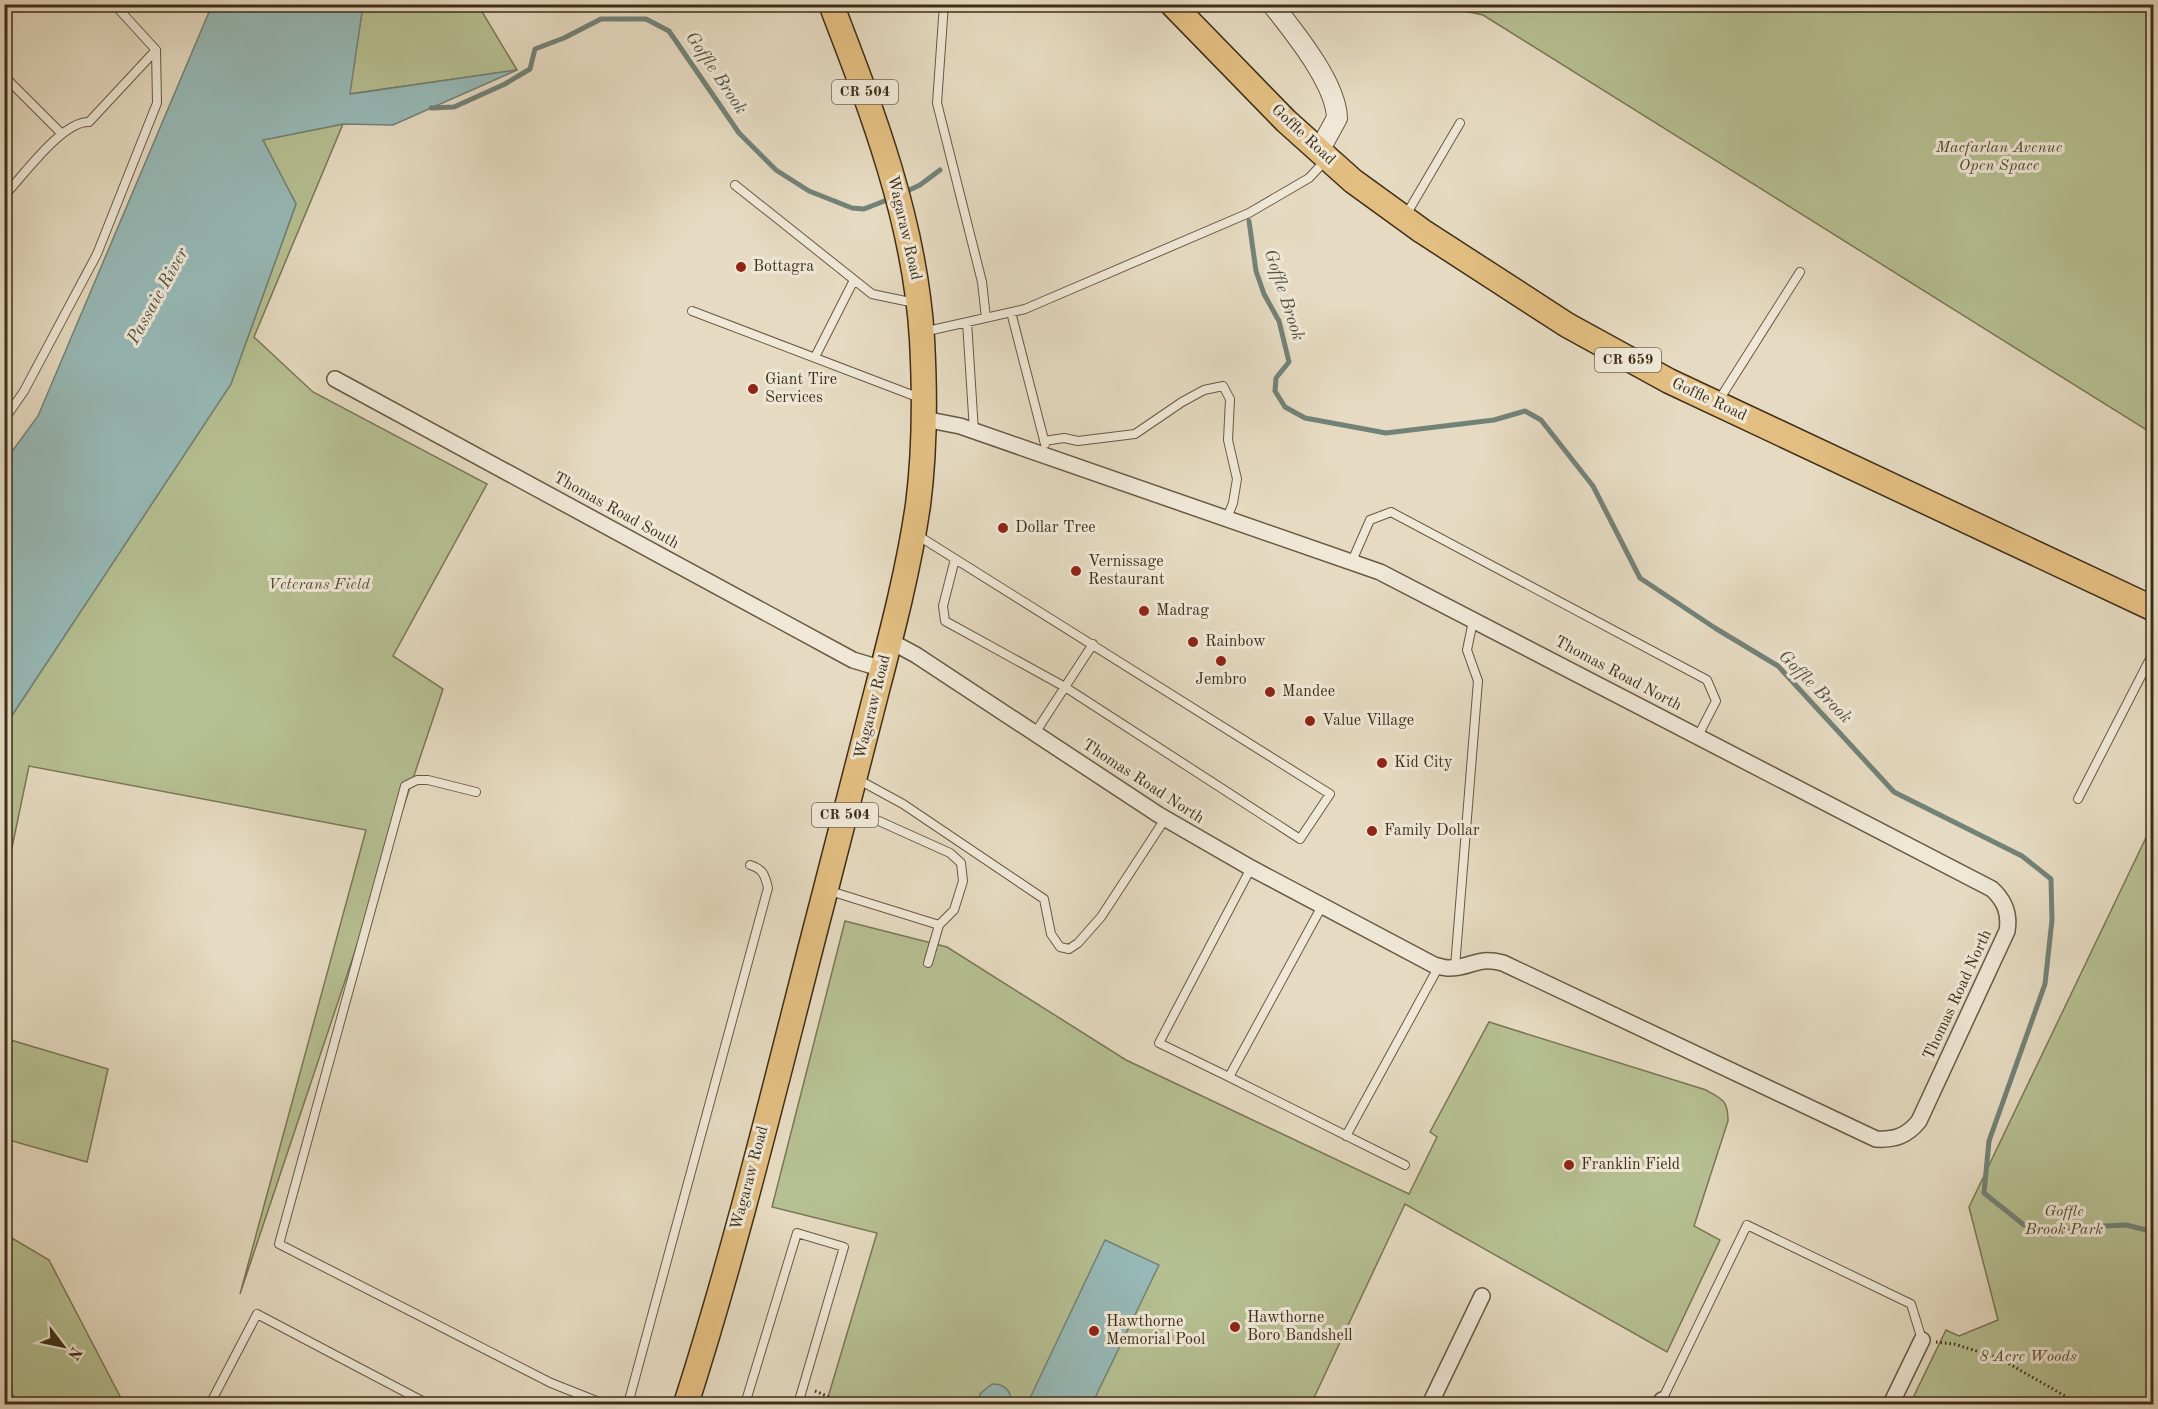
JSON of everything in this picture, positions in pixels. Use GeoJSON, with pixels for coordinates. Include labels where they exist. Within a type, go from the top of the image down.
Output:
{"type":"FeatureCollection","features":[{"type":"Feature","properties":{"kind":"main road","name":"Wagaraw Road"},"geometry":{"type":"LineString","coordinates":[[686,1404],[719,1298],[883,669],[914,533],[922,464],[924,410],[922,332],[903,214],[870,105],[831,4]]}},
{"type":"Feature","properties":{"kind":"main road","name":"Goffle Road"},"geometry":{"type":"LineString","coordinates":[[1172,4],[1323,155],[1353,181],[1404,219],[1567,325],[1628,360],[1717,404],[2154,609]]}},
{"type":"Feature","properties":{"kind":"street"},"geometry":{"type":"LineString","coordinates":[[1272,4],[1315,62],[1332,96],[1337,118],[1323,155]]}},
{"type":"Feature","properties":{"kind":"street","name":"Thomas Road South"},"geometry":{"type":"LineString","coordinates":[[335,379],[853,660],[883,669]]}},
{"type":"Feature","properties":{"kind":"street","name":"Thomas Road North"},"geometry":{"type":"LineString","coordinates":[[890,641],[916,655],[1165,819],[1251,868],[1439,966],[1448,968],[1490,960],[1503,963],[1876,1139],[1891,1140],[1911,1130],[1918,1121],[2004,942],[2009,921],[2001,897],[1992,889],[1400,581],[1352,561],[1227,518],[1046,449],[941,421],[924,410]]}},
{"type":"Feature","properties":{"kind":"street"},"geometry":{"type":"LineString","coordinates":[[1430,1404],[1482,1296]]}},
{"type":"Feature","properties":{"kind":"street"},"geometry":{"type":"LineString","coordinates":[[1891,1404],[1922,1340]]}},
{"type":"Feature","properties":{"kind":"lane"},"geometry":{"type":"LineString","coordinates":[[4,420],[24,391],[97,254],[157,103],[156,50],[114,4]]}},
{"type":"Feature","properties":{"kind":"lane"},"geometry":{"type":"LineString","coordinates":[[944,4],[937,103],[982,282],[986,318]]}},
{"type":"Feature","properties":{"kind":"lane"},"geometry":{"type":"LineString","coordinates":[[4,196],[61,133],[80,122],[88,122],[156,50]]}},
{"type":"Feature","properties":{"kind":"lane"},"geometry":{"type":"LineString","coordinates":[[4,76],[61,133]]}},
{"type":"Feature","properties":{"kind":"lane"},"geometry":{"type":"LineString","coordinates":[[1404,219],[1460,123]]}},
{"type":"Feature","properties":{"kind":"lane"},"geometry":{"type":"LineString","coordinates":[[922,332],[1025,309],[1250,213],[1309,178],[1323,155]]}},
{"type":"Feature","properties":{"kind":"lane"},"geometry":{"type":"LineString","coordinates":[[735,185],[872,294],[919,304]]}},
{"type":"Feature","properties":{"kind":"lane"},"geometry":{"type":"LineString","coordinates":[[1717,404],[1800,272]]}},
{"type":"Feature","properties":{"kind":"lane"},"geometry":{"type":"LineString","coordinates":[[815,357],[854,280]]}},
{"type":"Feature","properties":{"kind":"lane"},"geometry":{"type":"LineString","coordinates":[[692,311],[815,357],[924,410]]}},
{"type":"Feature","properties":{"kind":"lane"},"geometry":{"type":"LineString","coordinates":[[1011,312],[1046,449],[1064,438],[1078,441],[1135,435],[1182,402],[1204,390],[1223,386],[1230,399],[1228,440],[1237,478],[1233,503],[1227,518]]}},
{"type":"Feature","properties":{"kind":"lane"},"geometry":{"type":"LineString","coordinates":[[967,322],[974,431]]}},
{"type":"Feature","properties":{"kind":"lane"},"geometry":{"type":"LineString","coordinates":[[1352,561],[1370,520],[1391,512],[1707,680],[1716,701],[1698,736]]}},
{"type":"Feature","properties":{"kind":"lane"},"geometry":{"type":"LineString","coordinates":[[914,533],[1330,794],[1300,839],[1065,687],[945,621],[943,606],[955,559]]}},
{"type":"Feature","properties":{"kind":"lane"},"geometry":{"type":"LineString","coordinates":[[1455,967],[1478,681],[1467,650],[1473,619]]}},
{"type":"Feature","properties":{"kind":"lane"},"geometry":{"type":"LineString","coordinates":[[1035,733],[1093,644]]}},
{"type":"Feature","properties":{"kind":"lane"},"geometry":{"type":"LineString","coordinates":[[2078,799],[2154,651]]}},
{"type":"Feature","properties":{"kind":"lane"},"geometry":{"type":"LineString","coordinates":[[855,778],[903,804],[1044,899],[1051,934],[1060,947],[1069,950],[1101,917],[1165,819]]}},
{"type":"Feature","properties":{"kind":"lane"},"geometry":{"type":"LineString","coordinates":[[476,792],[428,780],[417,780],[405,786],[279,1244],[551,1383],[604,1404]]}},
{"type":"Feature","properties":{"kind":"lane"},"geometry":{"type":"LineString","coordinates":[[847,806],[950,853],[961,863],[963,880],[954,910],[939,925],[928,963]]}},
{"type":"Feature","properties":{"kind":"lane"},"geometry":{"type":"LineString","coordinates":[[628,1404],[768,888],[765,875],[759,867],[750,865]]}},
{"type":"Feature","properties":{"kind":"lane"},"geometry":{"type":"LineString","coordinates":[[1251,868],[1159,1043],[1405,1165]]}},
{"type":"Feature","properties":{"kind":"lane"},"geometry":{"type":"LineString","coordinates":[[825,890],[939,925]]}},
{"type":"Feature","properties":{"kind":"lane"},"geometry":{"type":"LineString","coordinates":[[1229,1077],[1322,906]]}},
{"type":"Feature","properties":{"kind":"lane"},"geometry":{"type":"LineString","coordinates":[[1346,1136],[1439,966]]}},
{"type":"Feature","properties":{"kind":"lane"},"geometry":{"type":"LineString","coordinates":[[1661,1402],[1747,1225],[1911,1304],[1922,1340]]}},
{"type":"Feature","properties":{"kind":"lane"},"geometry":{"type":"LineString","coordinates":[[745,1404],[797,1233],[844,1247],[798,1404]]}},
{"type":"Feature","properties":{"kind":"lane"},"geometry":{"type":"LineString","coordinates":[[210,1404],[257,1314],[428,1404]]}},
{"type":"Feature","properties":{"kind":"path"},"geometry":{"type":"LineString","coordinates":[[1922,1340],[1954,1344],[1999,1358],[2079,1404]]}},
{"type":"Feature","properties":{"kind":"path"},"geometry":{"type":"LineString","coordinates":[[803,1386],[846,1404]]}},
{"type":"Feature","properties":{"kind":"green space"},"geometry":{"type":"Polygon","coordinates":[[[363,5],[478,5],[517,70],[349,94],[363,5]]]}},
{"type":"Feature","properties":{"kind":"green space","name":"Macfarlan Avenue Open Space"},"geometry":{"type":"Polygon","coordinates":[[[1436,5],[2153,5],[2153,434],[1483,15],[1436,5]]]}},
{"type":"Feature","properties":{"kind":"green space","name":"Veterans Field"},"geometry":{"type":"Polygon","coordinates":[[[343,124],[254,337],[313,392],[487,484],[393,656],[443,689],[240,1294],[366,830],[29,766],[5,881],[5,726],[231,384],[296,204],[262,140],[343,124]]]}},
{"type":"Feature","properties":{"kind":"green space","name":"Goffle Brook Park"},"geometry":{"type":"Polygon","coordinates":[[[2153,823],[2153,1404],[1910,1404],[1946,1330],[1959,1336],[1998,1320],[1969,1207],[2153,823]]]}},
{"type":"Feature","properties":{"kind":"green space"},"geometry":{"type":"Polygon","coordinates":[[[845,921],[947,947],[1126,1060],[1409,1194],[1437,1137],[1430,1132],[1489,1022],[1706,1090],[1726,1105],[1728,1121],[1694,1226],[1720,1240],[1667,1352],[1405,1204],[1311,1404],[826,1404],[877,1233],[772,1207],[845,921]]]}},
{"type":"Feature","properties":{"kind":"green space"},"geometry":{"type":"Polygon","coordinates":[[[4,1038],[108,1069],[87,1162],[5,1139],[4,1038]]]}},
{"type":"Feature","properties":{"kind":"green space"},"geometry":{"type":"Polygon","coordinates":[[[5,1234],[49,1260],[124,1404],[18,1404],[5,1382],[5,1234]]]}},
{"type":"Feature","properties":{"kind":"water","name":"Passaic River"},"geometry":{"type":"Polygon","coordinates":[[[212,5],[363,5],[350,94],[517,70],[393,125],[343,124],[263,140],[296,204],[231,384],[5,726],[5,461],[38,416],[212,5]]]}},
{"type":"Feature","properties":{"kind":"water","name":"Hawthorne Memorial Pool"},"geometry":{"type":"Polygon","coordinates":[[[1105,1240],[1159,1265],[1092,1404],[1044,1404],[1030,1398],[1105,1240]]]}},
{"type":"Feature","properties":{"kind":"water"},"geometry":{"type":"Polygon","coordinates":[[[992,1384],[1001,1385],[1007,1389],[1011,1404],[979,1404],[980,1394],[992,1384]]]}},
{"type":"Feature","properties":{"kind":"waterway","name":"Goffle Brook"},"geometry":{"type":"LineString","coordinates":[[431,108],[454,107],[505,84],[530,69],[535,49],[564,38],[601,19],[646,19],[669,31],[739,133],[776,170],[809,191],[852,208],[864,209],[892,198]]}},
{"type":"Feature","properties":{"kind":"waterway","name":"Goffle Brook"},"geometry":{"type":"LineString","coordinates":[[903,193],[920,185],[940,170]]}},
{"type":"Feature","properties":{"kind":"waterway","name":"Goffle Brook"},"geometry":{"type":"LineString","coordinates":[[1249,221],[1256,271],[1264,294],[1279,321],[1289,362],[1276,378],[1275,391],[1285,407],[1305,418],[1386,433],[1494,420],[1525,411],[1541,420],[1593,486],[1640,578],[1715,628],[1778,666],[1894,792],[2022,856],[2051,879],[2052,920],[2045,984],[1989,1141],[1984,1193],[2024,1225],[2052,1235],[2083,1227],[2126,1225],[2154,1232]]}},
{"type":"Feature","properties":{"kind":"place","name":"Bottagra"},"geometry":{"type":"Point","coordinates":[741,267]}},
{"type":"Feature","properties":{"kind":"place","name":"Giant Tire Services"},"geometry":{"type":"Point","coordinates":[753,389]}},
{"type":"Feature","properties":{"kind":"place","name":"Dollar Tree"},"geometry":{"type":"Point","coordinates":[1003,528]}},
{"type":"Feature","properties":{"kind":"place","name":"Vernissage Restaurant"},"geometry":{"type":"Point","coordinates":[1076,571]}},
{"type":"Feature","properties":{"kind":"place","name":"Madrag"},"geometry":{"type":"Point","coordinates":[1144,611]}},
{"type":"Feature","properties":{"kind":"place","name":"Rainbow"},"geometry":{"type":"Point","coordinates":[1193,642]}},
{"type":"Feature","properties":{"kind":"place","name":"Jembro"},"geometry":{"type":"Point","coordinates":[1221,661]}},
{"type":"Feature","properties":{"kind":"place","name":"Mandee"},"geometry":{"type":"Point","coordinates":[1270,692]}},
{"type":"Feature","properties":{"kind":"place","name":"Value Village"},"geometry":{"type":"Point","coordinates":[1310,721]}},
{"type":"Feature","properties":{"kind":"place","name":"Kid City"},"geometry":{"type":"Point","coordinates":[1382,763]}},
{"type":"Feature","properties":{"kind":"place","name":"Family Dollar"},"geometry":{"type":"Point","coordinates":[1372,831]}},
{"type":"Feature","properties":{"kind":"place","name":"Franklin Field"},"geometry":{"type":"Point","coordinates":[1569,1165]}},
{"type":"Feature","properties":{"kind":"place","name":"Hawthorne Boro Bandshell"},"geometry":{"type":"Point","coordinates":[1235,1327]}},
{"type":"Feature","properties":{"kind":"place","name":"Hawthorne Memorial Pool"},"geometry":{"type":"Point","coordinates":[1094,1331]}},
{"type":"Feature","properties":{"kind":"park label","name":"8 Acre Woods"},"geometry":{"type":"Point","coordinates":[2028,1357]}}]}
